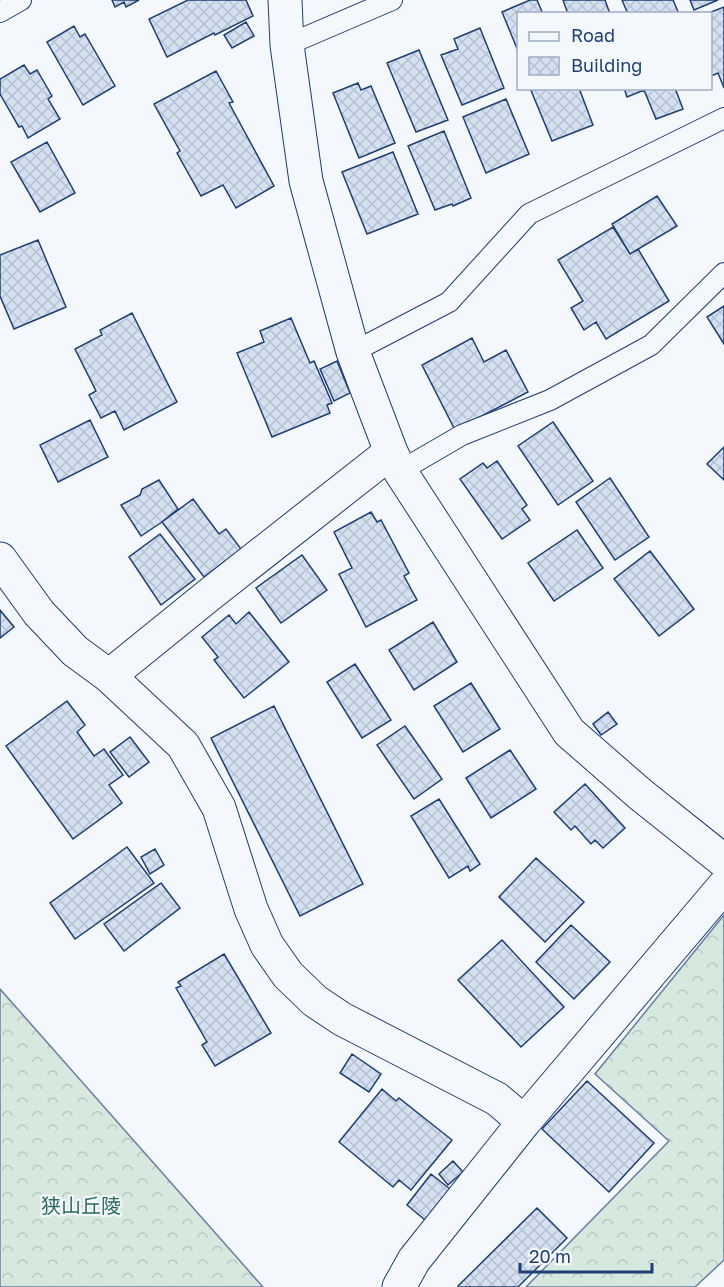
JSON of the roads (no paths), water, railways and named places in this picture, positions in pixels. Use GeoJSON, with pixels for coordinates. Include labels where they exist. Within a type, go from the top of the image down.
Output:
{"type":"FeatureCollection","features":[{"type":"Feature","properties":{"kind":"street"},"geometry":{"type":"LineString","coordinates":[[285,0],[287,45],[306,181],[353,352],[395,461],[569,732],[640,794],[724,861]]}},
{"type":"Feature","properties":{"kind":"street"},"geometry":{"type":"LineString","coordinates":[[109,676],[208,595],[395,461]]}},
{"type":"Feature","properties":{"kind":"street"},"geometry":{"type":"LineString","coordinates":[[0,559],[39,613],[75,651],[109,676],[183,745],[219,808],[251,909],[267,945],[288,975],[315,1001],[342,1019],[497,1099],[524,1122]]}},
{"type":"Feature","properties":{"kind":"street"},"geometry":{"type":"LineString","coordinates":[[399,1287],[414,1260],[524,1122],[724,886]]}},
{"type":"Feature","properties":{"kind":"lane"},"geometry":{"type":"LineString","coordinates":[[0,12],[21,0]]}},
{"type":"Feature","properties":{"kind":"lane"},"geometry":{"type":"LineString","coordinates":[[287,45],[392,0]]}},
{"type":"Feature","properties":{"kind":"lane"},"geometry":{"type":"LineString","coordinates":[[353,352],[449,302],[529,214],[724,118]]}},
{"type":"Feature","properties":{"kind":"lane"},"geometry":{"type":"LineString","coordinates":[[395,461],[550,400],[651,345],[724,273]]}},
{"type":"Feature","properties":{"kind":"park label","name":"狭山丘陵"},"geometry":{"type":"Point","coordinates":[81,1205]}}]}
